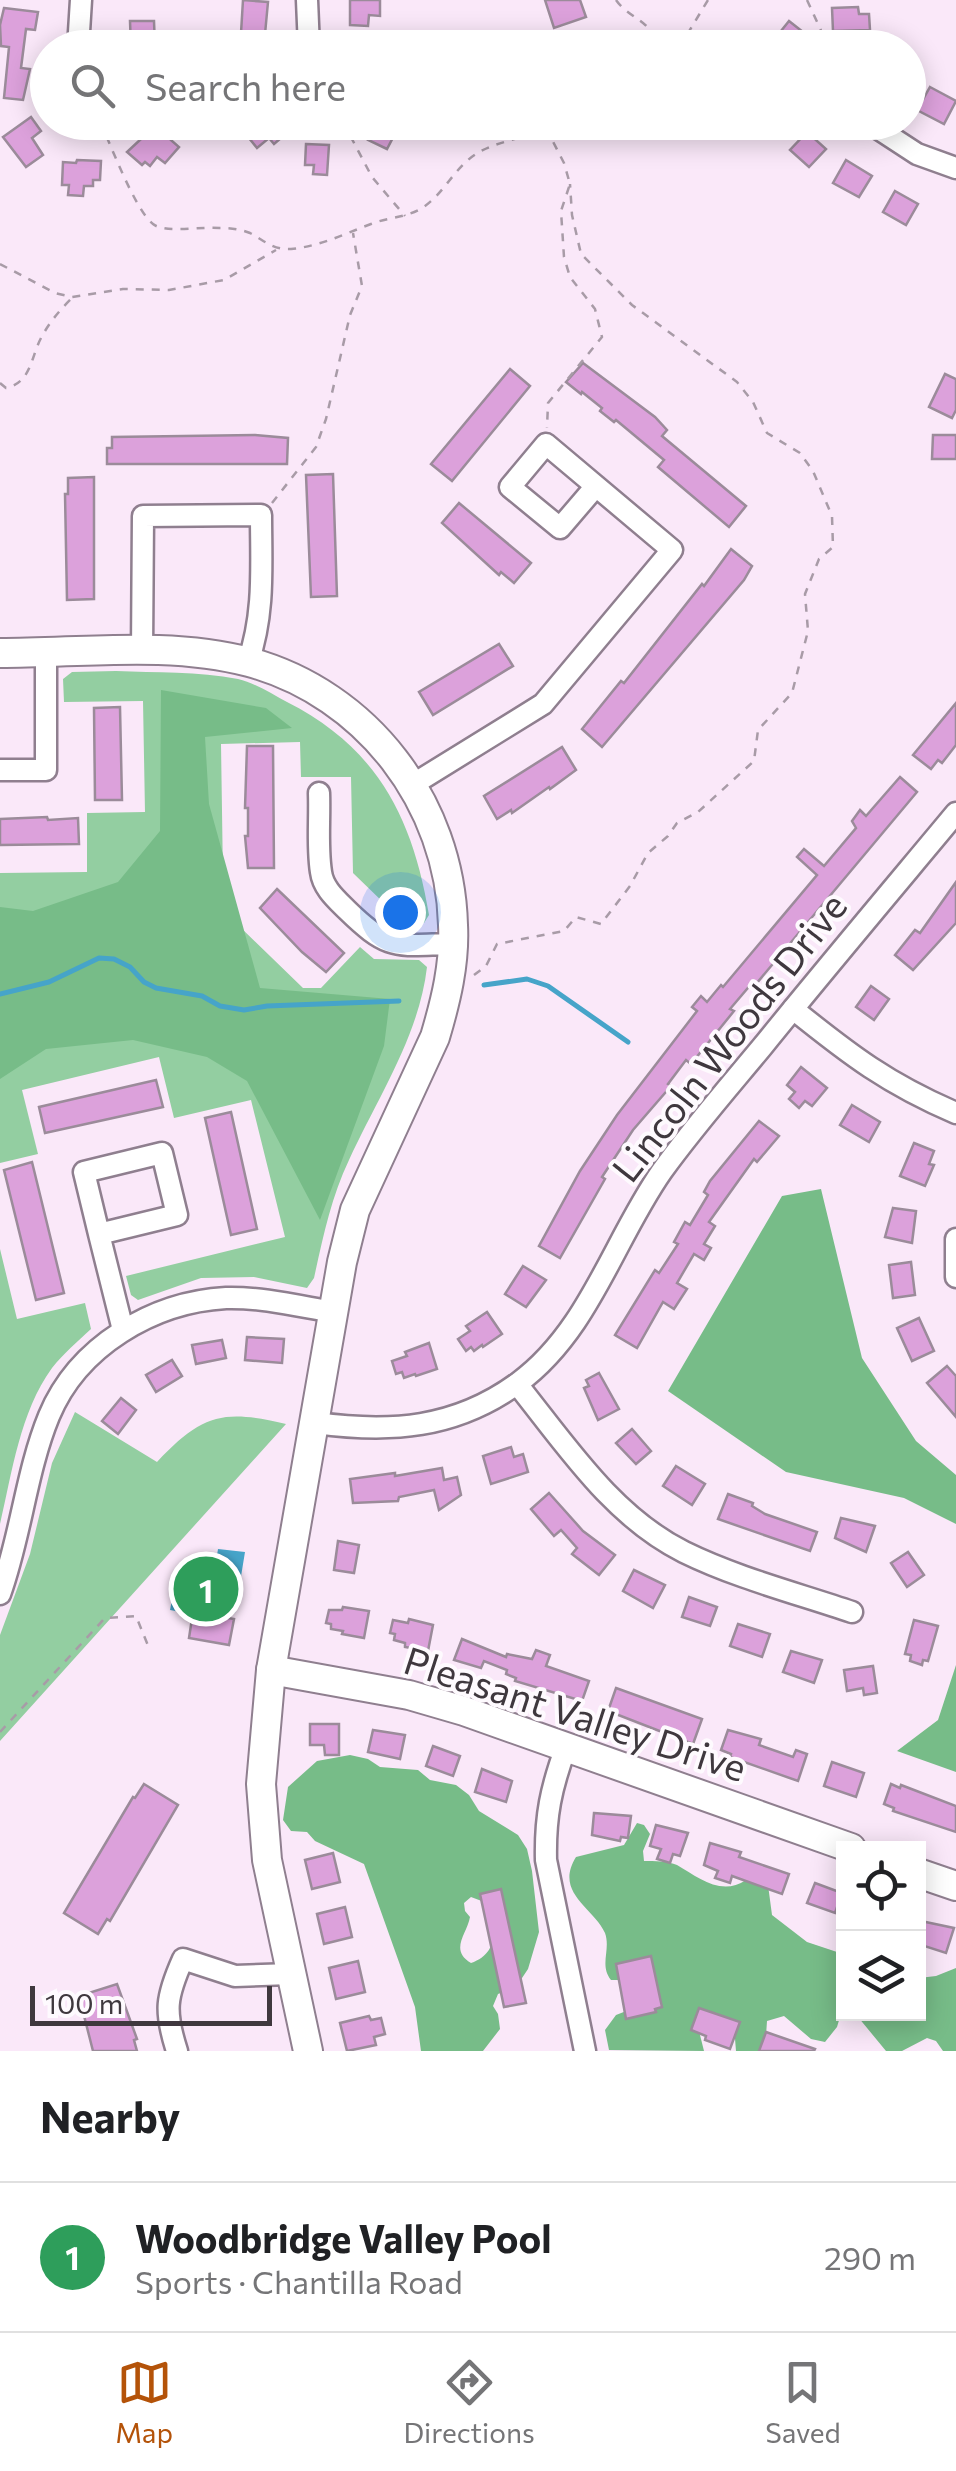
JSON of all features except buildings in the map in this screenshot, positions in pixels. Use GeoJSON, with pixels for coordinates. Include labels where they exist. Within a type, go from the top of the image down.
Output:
{"type":"FeatureCollection","features":[{"type":"Feature","properties":{"kind":"street"},"geometry":{"type":"LineString","coordinates":[[79,30],[81,0]]}},
{"type":"Feature","properties":{"kind":"street"},"geometry":{"type":"LineString","coordinates":[[307,0],[308,30]]}},
{"type":"Feature","properties":{"kind":"street"},"geometry":{"type":"LineString","coordinates":[[894,140],[956,168]]}},
{"type":"Feature","properties":{"kind":"street"},"geometry":{"type":"LineString","coordinates":[[412,785],[544,704],[672,550],[596,486],[546,444],[510,487],[560,528],[596,486]]}},
{"type":"Feature","properties":{"kind":"street"},"geometry":{"type":"LineString","coordinates":[[142,650],[143,516],[261,515],[262,602],[258,634],[248,662]]}},
{"type":"Feature","properties":{"kind":"street"},"geometry":{"type":"LineString","coordinates":[[0,653],[207,653],[248,662],[298,680],[345,710],[380,741],[412,785],[442,860],[454,944],[450,974],[435,1037],[355,1210],[333,1312],[271,1670],[260,1784],[262,1824],[308,2051]]}},
{"type":"Feature","properties":{"kind":"street"},"geometry":{"type":"LineString","coordinates":[[0,770],[46,770],[46,653]]}},
{"type":"Feature","properties":{"kind":"street"},"geometry":{"type":"LineString","coordinates":[[320,793],[320,872],[334,897],[372,934],[386,942],[454,944]]}},
{"type":"Feature","properties":{"kind":"street","name":"Lincoln Woods Drive"},"geometry":{"type":"LineString","coordinates":[[316,1423],[378,1430],[432,1424],[480,1407],[517,1384],[563,1340],[660,1175],[956,813]]}},
{"type":"Feature","properties":{"kind":"street"},"geometry":{"type":"LineString","coordinates":[[793,1008],[858,1062],[918,1097],[956,1113]]}},
{"type":"Feature","properties":{"kind":"street"},"geometry":{"type":"LineString","coordinates":[[99,1234],[177,1215],[162,1153],[84,1172],[99,1234],[123,1330]]}},
{"type":"Feature","properties":{"kind":"street"},"geometry":{"type":"LineString","coordinates":[[956,1239],[956,1278]]}},
{"type":"Feature","properties":{"kind":"street"},"geometry":{"type":"LineString","coordinates":[[0,1594],[50,1414],[80,1367],[123,1330],[176,1306],[225,1298],[333,1312]]}},
{"type":"Feature","properties":{"kind":"street"},"geometry":{"type":"LineString","coordinates":[[517,1384],[592,1478],[632,1518],[655,1534],[708,1562],[852,1612]]}},
{"type":"Feature","properties":{"kind":"street","name":"Pleasant Valley Drive"},"geometry":{"type":"LineString","coordinates":[[271,1670],[409,1695],[836,1843]]}},
{"type":"Feature","properties":{"kind":"street"},"geometry":{"type":"LineString","coordinates":[[566,1747],[549,1794],[546,1860],[585,2051]]}},
{"type":"Feature","properties":{"kind":"street"},"geometry":{"type":"LineString","coordinates":[[926,1876],[956,1886]]}},
{"type":"Feature","properties":{"kind":"street"},"geometry":{"type":"LineString","coordinates":[[177,2051],[167,2007],[168,1992],[183,1959],[235,1976],[291,1974]]}},
{"type":"Feature","properties":{"kind":"path"},"geometry":{"type":"LineString","coordinates":[[616,0],[622,9],[652,30]]}},
{"type":"Feature","properties":{"kind":"path"},"geometry":{"type":"LineString","coordinates":[[690,30],[708,0]]}},
{"type":"Feature","properties":{"kind":"path"},"geometry":{"type":"LineString","coordinates":[[807,0],[820,30]]}},
{"type":"Feature","properties":{"kind":"path"},"geometry":{"type":"LineString","coordinates":[[108,140],[138,203],[155,226],[163,230],[196,226],[236,229],[278,248]]}},
{"type":"Feature","properties":{"kind":"path"},"geometry":{"type":"LineString","coordinates":[[353,140],[372,176],[405,216]]}},
{"type":"Feature","properties":{"kind":"path"},"geometry":{"type":"LineString","coordinates":[[0,264],[72,297],[123,289],[168,290],[224,280],[278,248],[336,240],[369,224],[405,216],[443,191],[476,154],[514,140]]}},
{"type":"Feature","properties":{"kind":"path"},"geometry":{"type":"LineString","coordinates":[[450,974],[477,975],[497,944],[564,931],[576,916],[601,924],[630,886],[648,853],[677,824],[698,812],[754,762],[758,730],[792,692],[808,631],[805,594],[819,559],[833,547],[832,516],[800,453],[767,433],[753,402],[737,382],[632,305],[581,254],[570,184],[552,140]]}},
{"type":"Feature","properties":{"kind":"path"},"geometry":{"type":"LineString","coordinates":[[546,444],[548,403],[602,337],[595,309],[570,277],[564,256],[560,211],[570,184]]}},
{"type":"Feature","properties":{"kind":"path"},"geometry":{"type":"LineString","coordinates":[[261,515],[316,446],[326,419],[350,315],[362,286],[353,233]]}},
{"type":"Feature","properties":{"kind":"path"},"geometry":{"type":"LineString","coordinates":[[0,383],[6,388],[17,386],[24,379],[38,342],[72,297]]}},
{"type":"Feature","properties":{"kind":"path"},"geometry":{"type":"LineString","coordinates":[[0,1732],[105,1618],[136,1616],[150,1648]]}},
{"type":"Feature","properties":{"kind":"green space"},"geometry":{"type":"Polygon","coordinates":[[[72,672],[238,679],[319,720],[368,764],[401,818],[413,848],[429,915],[424,923],[387,920],[382,915],[388,907],[353,873],[351,777],[301,777],[300,742],[221,744],[223,877],[238,925],[303,988],[321,988],[360,947],[374,959],[419,960],[427,967],[416,1017],[343,1174],[314,1278],[307,1288],[254,1277],[201,1278],[138,1300],[131,1295],[126,1276],[285,1237],[251,1100],[174,1118],[159,1057],[22,1090],[38,1154],[0,1163],[0,873],[87,872],[87,813],[145,812],[143,701],[64,702],[63,679],[72,672]]]}},
{"type":"Feature","properties":{"kind":"green space"},"geometry":{"type":"Polygon","coordinates":[[[161,690],[266,708],[292,728],[205,737],[209,804],[260,988],[390,999],[384,1046],[320,1220],[247,1081],[207,1057],[133,1040],[46,1049],[0,1079],[0,907],[33,911],[118,882],[160,831],[161,690]]]}},
{"type":"Feature","properties":{"kind":"green space"},"geometry":{"type":"Polygon","coordinates":[[[821,1189],[862,1358],[916,1441],[956,1475],[956,1524],[904,1498],[786,1472],[668,1391],[782,1196],[821,1189]]]}},
{"type":"Feature","properties":{"kind":"green space"},"geometry":{"type":"Polygon","coordinates":[[[0,1249],[17,1319],[85,1303],[91,1329],[52,1368],[32,1404],[18,1443],[0,1524],[0,1249]]]}},
{"type":"Feature","properties":{"kind":"green space"},"geometry":{"type":"Polygon","coordinates":[[[75,1412],[157,1462],[187,1434],[215,1419],[246,1417],[286,1424],[0,1741],[0,1635],[30,1554],[52,1463],[75,1412]]]}},
{"type":"Feature","properties":{"kind":"green space"},"geometry":{"type":"Polygon","coordinates":[[[956,1665],[956,1772],[897,1751],[938,1720],[956,1665]]]}},
{"type":"Feature","properties":{"kind":"green space"},"geometry":{"type":"Polygon","coordinates":[[[350,1755],[380,1767],[418,1770],[430,1780],[456,1785],[469,1795],[479,1811],[518,1835],[527,1849],[539,1932],[528,1969],[516,1987],[498,1994],[493,2006],[500,2029],[483,2051],[421,2051],[415,2007],[364,1864],[315,1841],[307,1832],[291,1831],[283,1820],[288,1787],[317,1761],[350,1755]],[[471,1897],[464,1903],[470,1917],[460,1947],[471,1963],[491,1946],[493,1930],[487,1903],[471,1897]]]}},
{"type":"Feature","properties":{"kind":"green space"},"geometry":{"type":"Polygon","coordinates":[[[637,1823],[650,1834],[643,1851],[644,1861],[673,1864],[719,1886],[746,1880],[768,1885],[772,1915],[807,1942],[836,1952],[839,2021],[825,2042],[811,2039],[784,2016],[767,2021],[765,2051],[736,2051],[734,2026],[698,2027],[704,2051],[609,2050],[605,2030],[616,2015],[634,2008],[624,1980],[611,1980],[608,1974],[605,1933],[572,1890],[570,1870],[576,1857],[624,1845],[637,1823]]]}},
{"type":"Feature","properties":{"kind":"green space"},"geometry":{"type":"Polygon","coordinates":[[[956,1968],[956,2051],[943,2051],[936,2041],[927,2038],[902,2051],[886,2051],[861,2021],[926,2021],[926,1977],[956,1968]]]}},
{"type":"Feature","properties":{"kind":"water"},"geometry":{"type":"Polygon","coordinates":[[[218,1549],[245,1552],[235,1613],[183,1604],[181,1612],[170,1610],[178,1569],[214,1574],[218,1549]]]}},
{"type":"Feature","properties":{"kind":"waterway"},"geometry":{"type":"LineString","coordinates":[[0,994],[49,982],[99,958],[114,959],[130,967],[156,988],[202,996],[220,1006],[244,1010],[399,1001]]}},
{"type":"Feature","properties":{"kind":"waterway"},"geometry":{"type":"LineString","coordinates":[[484,985],[527,979],[548,986],[628,1042]]}},
{"type":"Feature","properties":{"kind":"place","name":"Woodbridge Valley Pool"},"geometry":{"type":"Point","coordinates":[206,1589]}}]}
